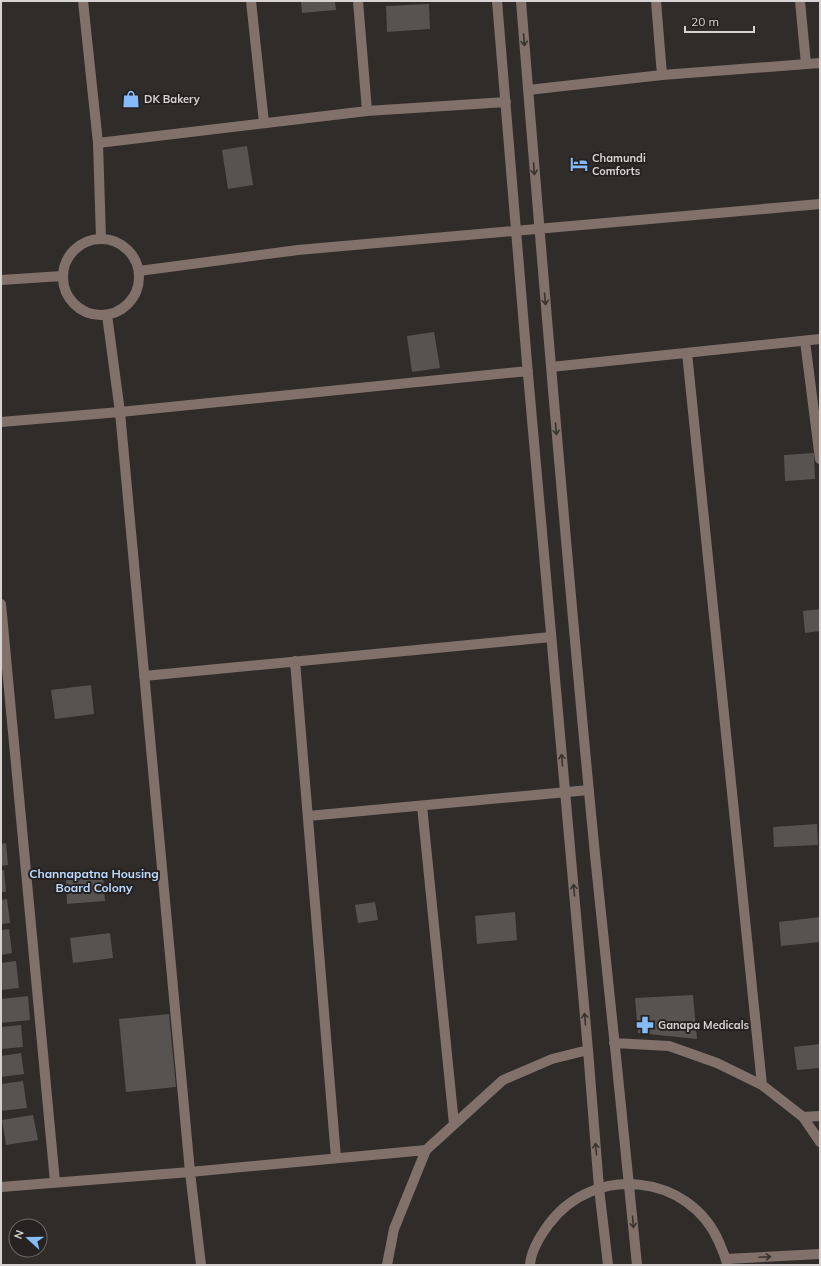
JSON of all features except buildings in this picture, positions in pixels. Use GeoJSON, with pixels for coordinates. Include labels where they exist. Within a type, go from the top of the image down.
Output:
{"type":"FeatureCollection","features":[{"type":"Feature","properties":{"kind":"street"},"geometry":{"type":"LineString","coordinates":[[83,1],[98,143],[101,238]]}},
{"type":"Feature","properties":{"kind":"street"},"geometry":{"type":"LineString","coordinates":[[251,1],[264,123]]}},
{"type":"Feature","properties":{"kind":"street"},"geometry":{"type":"LineString","coordinates":[[358,1],[367,111]]}},
{"type":"Feature","properties":{"kind":"street"},"geometry":{"type":"LineString","coordinates":[[497,1],[599,1188],[608,1265]]}},
{"type":"Feature","properties":{"kind":"street"},"geometry":{"type":"LineString","coordinates":[[521,1],[539,229],[589,790],[637,1265]]}},
{"type":"Feature","properties":{"kind":"street"},"geometry":{"type":"LineString","coordinates":[[656,1],[662,75]]}},
{"type":"Feature","properties":{"kind":"street"},"geometry":{"type":"LineString","coordinates":[[800,1],[806,64]]}},
{"type":"Feature","properties":{"kind":"street"},"geometry":{"type":"LineString","coordinates":[[528,90],[662,75],[820,63]]}},
{"type":"Feature","properties":{"kind":"street"},"geometry":{"type":"LineString","coordinates":[[98,143],[367,111],[506,102]]}},
{"type":"Feature","properties":{"kind":"street"},"geometry":{"type":"LineString","coordinates":[[139,272],[298,250],[820,204]]}},
{"type":"Feature","properties":{"kind":"street"},"geometry":{"type":"LineString","coordinates":[[101,238],[122,244],[130,251],[136,261],[139,272],[139,283],[135,295],[128,304],[119,311],[108,315],[96,315],[85,312],[76,306],[68,298],[62,276],[64,264],[78,245],[89,240],[101,238]]}},
{"type":"Feature","properties":{"kind":"street"},"geometry":{"type":"LineString","coordinates":[[1,280],[62,276]]}},
{"type":"Feature","properties":{"kind":"street"},"geometry":{"type":"LineString","coordinates":[[108,315],[120,412],[190,1172],[201,1265]]}},
{"type":"Feature","properties":{"kind":"street"},"geometry":{"type":"LineString","coordinates":[[551,367],[820,339]]}},
{"type":"Feature","properties":{"kind":"street"},"geometry":{"type":"LineString","coordinates":[[804,341],[820,459]]}},
{"type":"Feature","properties":{"kind":"street"},"geometry":{"type":"LineString","coordinates":[[687,353],[762,1085]]}},
{"type":"Feature","properties":{"kind":"street"},"geometry":{"type":"LineString","coordinates":[[1,422],[120,412],[528,371]]}},
{"type":"Feature","properties":{"kind":"street"},"geometry":{"type":"LineString","coordinates":[[1,604],[55,1182]]}},
{"type":"Feature","properties":{"kind":"street"},"geometry":{"type":"LineString","coordinates":[[144,676],[551,637]]}},
{"type":"Feature","properties":{"kind":"street"},"geometry":{"type":"LineString","coordinates":[[295,661],[336,1158]]}},
{"type":"Feature","properties":{"kind":"street"},"geometry":{"type":"LineString","coordinates":[[308,816],[589,790]]}},
{"type":"Feature","properties":{"kind":"street"},"geometry":{"type":"LineString","coordinates":[[422,806],[454,1124]]}},
{"type":"Feature","properties":{"kind":"street"},"geometry":{"type":"LineString","coordinates":[[614,1043],[669,1046],[717,1063],[762,1085],[803,1117],[820,1142]]}},
{"type":"Feature","properties":{"kind":"street"},"geometry":{"type":"LineString","coordinates":[[387,1265],[394,1229],[426,1150],[503,1080],[552,1059],[588,1050]]}},
{"type":"Feature","properties":{"kind":"street"},"geometry":{"type":"LineString","coordinates":[[803,1117],[820,1116]]}},
{"type":"Feature","properties":{"kind":"street"},"geometry":{"type":"LineString","coordinates":[[1,1186],[190,1172],[426,1150]]}},
{"type":"Feature","properties":{"kind":"street"},"geometry":{"type":"LineString","coordinates":[[530,1265],[530,1260],[540,1236],[555,1215],[575,1198],[599,1188],[629,1183],[662,1188],[691,1204],[713,1229],[727,1262],[820,1254]]}},
{"type":"Feature","properties":{"kind":"place","name":"DK Bakery"},"geometry":{"type":"Point","coordinates":[131,99]}},
{"type":"Feature","properties":{"kind":"place","name":"Chamundi Comforts"},"geometry":{"type":"Point","coordinates":[579,164]}},
{"type":"Feature","properties":{"kind":"place","name":"Ganapa Medicals"},"geometry":{"type":"Point","coordinates":[645,1025]}},
{"type":"Feature","properties":{"kind":"district","name":"Channapatna Housing Board Colony"},"geometry":{"type":"Point","coordinates":[94,881]}}]}
